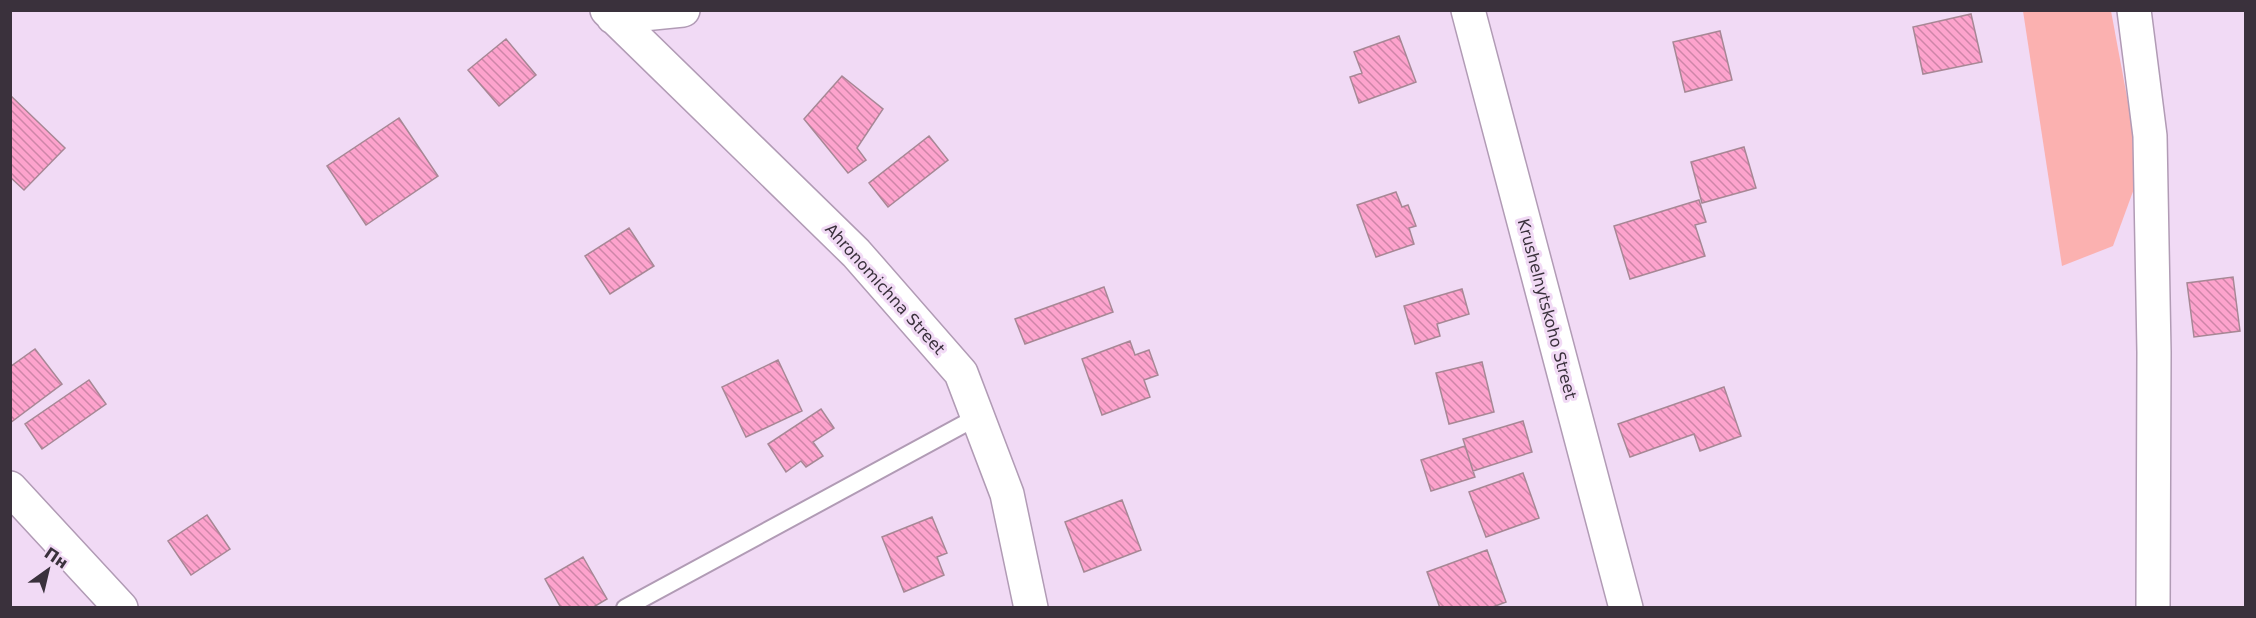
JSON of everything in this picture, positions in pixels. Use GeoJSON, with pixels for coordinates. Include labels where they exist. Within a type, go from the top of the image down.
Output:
{"type":"FeatureCollection","features":[{"type":"Feature","properties":{"kind":"street"},"geometry":{"type":"LineString","coordinates":[[610,14],[683,10]]}},
{"type":"Feature","properties":{"kind":"street","name":"Krushelnytskoho Street"},"geometry":{"type":"LineString","coordinates":[[1468,10],[1626,608]]}},
{"type":"Feature","properties":{"kind":"street"},"geometry":{"type":"LineString","coordinates":[[2134,10],[2150,136],[2154,352],[2153,608]]}},
{"type":"Feature","properties":{"kind":"street","name":"Ahronomichna Street"},"geometry":{"type":"LineString","coordinates":[[610,14],[856,253],[961,373],[1007,494],[1031,608]]}},
{"type":"Feature","properties":{"kind":"street"},"geometry":{"type":"LineString","coordinates":[[10,488],[121,608]]}},
{"type":"Feature","properties":{"kind":"lane"},"geometry":{"type":"LineString","coordinates":[[625,608],[977,417]]}},
{"type":"Feature","properties":{"kind":"shaded area"},"geometry":{"type":"Polygon","coordinates":[[[2023,11],[2111,11],[2135,140],[2135,186],[2113,246],[2062,266],[2023,11]]]}},
{"type":"Feature","properties":{"kind":"building"},"geometry":{"type":"Polygon","coordinates":[[[1971,14],[1982,62],[1923,74],[1913,27],[1971,14]]]}},
{"type":"Feature","properties":{"kind":"building"},"geometry":{"type":"Polygon","coordinates":[[[1720,31],[1732,80],[1685,92],[1673,42],[1720,31]]]}},
{"type":"Feature","properties":{"kind":"building"},"geometry":{"type":"Polygon","coordinates":[[[1399,36],[1416,82],[1359,103],[1350,77],[1362,73],[1354,52],[1399,36]]]}},
{"type":"Feature","properties":{"kind":"building"},"geometry":{"type":"Polygon","coordinates":[[[506,39],[536,75],[499,106],[468,70],[506,39]]]}},
{"type":"Feature","properties":{"kind":"building"},"geometry":{"type":"Polygon","coordinates":[[[842,76],[883,109],[857,148],[866,160],[848,173],[804,119],[842,76]]]}},
{"type":"Feature","properties":{"kind":"building"},"geometry":{"type":"Polygon","coordinates":[[[10,95],[65,148],[24,190],[10,177],[10,95]]]}},
{"type":"Feature","properties":{"kind":"building"},"geometry":{"type":"Polygon","coordinates":[[[399,118],[438,176],[366,225],[327,166],[399,118]]]}},
{"type":"Feature","properties":{"kind":"building"},"geometry":{"type":"Polygon","coordinates":[[[929,136],[948,160],[888,207],[869,183],[929,136]]]}},
{"type":"Feature","properties":{"kind":"building"},"geometry":{"type":"Polygon","coordinates":[[[1744,147],[1756,188],[1702,203],[1691,162],[1744,147]]]}},
{"type":"Feature","properties":{"kind":"building"},"geometry":{"type":"Polygon","coordinates":[[[1396,192],[1402,207],[1408,205],[1416,226],[1409,228],[1414,244],[1376,257],[1357,205],[1396,192]]]}},
{"type":"Feature","properties":{"kind":"building"},"geometry":{"type":"Polygon","coordinates":[[[1699,200],[1706,222],[1695,225],[1705,256],[1630,279],[1614,226],[1699,200]]]}},
{"type":"Feature","properties":{"kind":"building"},"geometry":{"type":"Polygon","coordinates":[[[629,228],[654,266],[610,294],[585,256],[629,228]]]}},
{"type":"Feature","properties":{"kind":"building"},"geometry":{"type":"Polygon","coordinates":[[[2233,277],[2240,331],[2194,337],[2187,283],[2233,277]]]}},
{"type":"Feature","properties":{"kind":"building"},"geometry":{"type":"Polygon","coordinates":[[[1104,287],[1113,312],[1025,344],[1015,319],[1104,287]]]}},
{"type":"Feature","properties":{"kind":"building"},"geometry":{"type":"Polygon","coordinates":[[[1462,289],[1469,314],[1437,324],[1440,336],[1415,344],[1404,306],[1462,289]]]}},
{"type":"Feature","properties":{"kind":"building"},"geometry":{"type":"Polygon","coordinates":[[[1130,341],[1135,355],[1149,350],[1158,375],[1144,380],[1150,397],[1102,415],[1082,359],[1130,341]]]}},
{"type":"Feature","properties":{"kind":"building"},"geometry":{"type":"Polygon","coordinates":[[[35,349],[62,384],[10,423],[10,367],[35,349]]]}},
{"type":"Feature","properties":{"kind":"building"},"geometry":{"type":"Polygon","coordinates":[[[778,360],[802,411],[746,437],[722,387],[778,360]]]}},
{"type":"Feature","properties":{"kind":"building"},"geometry":{"type":"Polygon","coordinates":[[[1482,362],[1494,412],[1449,424],[1436,373],[1482,362]]]}},
{"type":"Feature","properties":{"kind":"building"},"geometry":{"type":"Polygon","coordinates":[[[89,380],[106,404],[42,449],[25,424],[89,380]]]}},
{"type":"Feature","properties":{"kind":"building"},"geometry":{"type":"Polygon","coordinates":[[[1724,387],[1741,436],[1700,451],[1694,434],[1630,457],[1618,424],[1724,387]]]}},
{"type":"Feature","properties":{"kind":"building"},"geometry":{"type":"Polygon","coordinates":[[[821,409],[834,428],[813,442],[823,456],[806,467],[801,461],[786,472],[768,444],[821,409]]]}},
{"type":"Feature","properties":{"kind":"building"},"geometry":{"type":"Polygon","coordinates":[[[1523,421],[1532,452],[1473,471],[1463,439],[1523,421]]]}},
{"type":"Feature","properties":{"kind":"building"},"geometry":{"type":"Polygon","coordinates":[[[1465,446],[1475,477],[1431,491],[1421,460],[1465,446]]]}},
{"type":"Feature","properties":{"kind":"building"},"geometry":{"type":"Polygon","coordinates":[[[1523,473],[1539,518],[1486,537],[1469,492],[1523,473]]]}},
{"type":"Feature","properties":{"kind":"building"},"geometry":{"type":"Polygon","coordinates":[[[1122,500],[1141,550],[1084,572],[1065,522],[1122,500]]]}},
{"type":"Feature","properties":{"kind":"building"},"geometry":{"type":"Polygon","coordinates":[[[207,515],[230,549],[191,575],[168,541],[207,515]]]}},
{"type":"Feature","properties":{"kind":"building"},"geometry":{"type":"Polygon","coordinates":[[[932,517],[947,553],[937,557],[944,575],[904,592],[882,537],[932,517]]]}},
{"type":"Feature","properties":{"kind":"building"},"geometry":{"type":"Polygon","coordinates":[[[1487,550],[1506,602],[1490,608],[1440,608],[1427,572],[1487,550]]]}},
{"type":"Feature","properties":{"kind":"building"},"geometry":{"type":"Polygon","coordinates":[[[583,557],[607,599],[592,608],[561,608],[545,579],[583,557]]]}}]}
